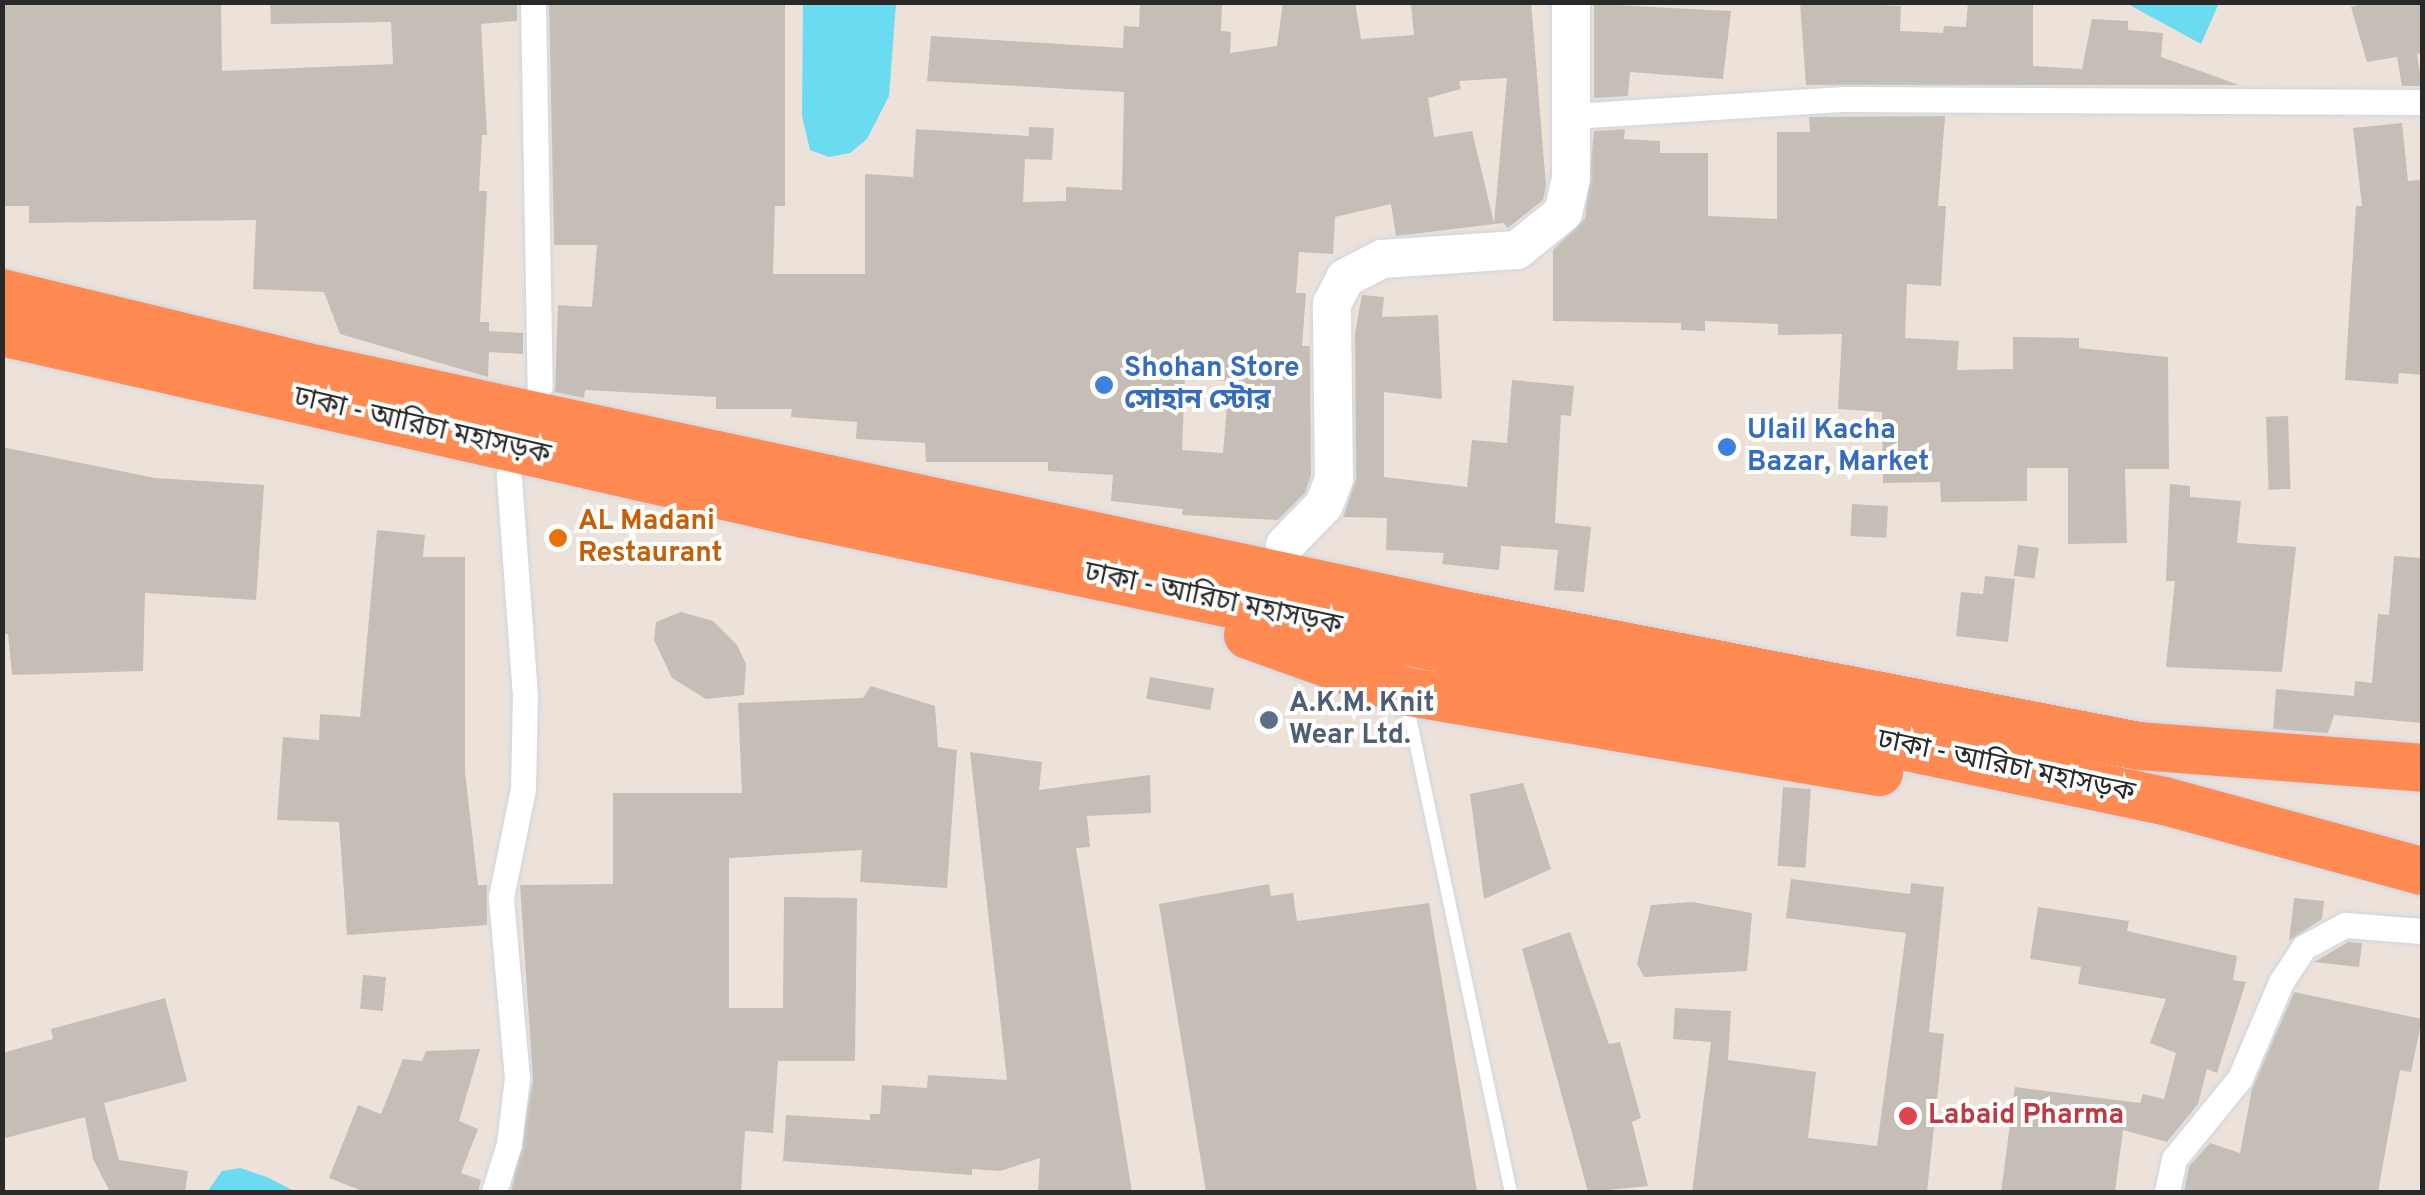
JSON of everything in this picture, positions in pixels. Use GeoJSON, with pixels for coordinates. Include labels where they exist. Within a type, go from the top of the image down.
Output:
{"type":"FeatureCollection","features":[{"type":"Feature","properties":{"kind":"highway","name":"ঢাকা - আরিচা মহাসড়ক"},"geometry":{"type":"LineString","coordinates":[[2,294],[87,333],[804,514],[2164,801],[2422,872]]}},
{"type":"Feature","properties":{"kind":"highway"},"geometry":{"type":"LineString","coordinates":[[87,333],[241,322],[2032,700],[2139,746]]}},
{"type":"Feature","properties":{"kind":"highway","name":"ঢাকা - আরিচা মহাসড়ক"},"geometry":{"type":"LineString","coordinates":[[2,332],[87,333],[317,369],[1443,611],[2139,746],[2422,768]]}},
{"type":"Feature","properties":{"kind":"highway"},"geometry":{"type":"LineString","coordinates":[[87,333],[175,395],[509,476],[1277,641],[1404,691],[2070,804],[2164,801]]}},
{"type":"Feature","properties":{"kind":"street"},"geometry":{"type":"LineString","coordinates":[[532,2],[540,386]]}},
{"type":"Feature","properties":{"kind":"street"},"geometry":{"type":"LineString","coordinates":[[1285,545],[1324,505],[1334,479],[1336,291],[1355,270],[1382,259],[1517,250],[1533,242],[1562,212],[1571,178],[1571,2]]}},
{"type":"Feature","properties":{"kind":"street"},"geometry":{"type":"LineString","coordinates":[[1572,116],[1844,99],[2422,102]]}},
{"type":"Feature","properties":{"kind":"street"},"geometry":{"type":"LineString","coordinates":[[494,1192],[517,1078],[501,897],[524,789],[525,696],[509,476]]}},
{"type":"Feature","properties":{"kind":"street"},"geometry":{"type":"LineString","coordinates":[[2167,1192],[2174,1159],[2240,1078],[2281,982],[2304,947],[2345,925],[2422,931]]}},
{"type":"Feature","properties":{"kind":"lane"},"geometry":{"type":"LineString","coordinates":[[1404,691],[1511,1192]]}},
{"type":"Feature","properties":{"kind":"water"},"geometry":{"type":"Polygon","coordinates":[[[2219,2],[2201,44],[2126,3],[2219,2]]]}},
{"type":"Feature","properties":{"kind":"water"},"geometry":{"type":"Polygon","coordinates":[[[803,3],[896,3],[889,96],[867,139],[850,153],[829,157],[810,150],[802,116],[803,3]]]}},
{"type":"Feature","properties":{"kind":"water"},"geometry":{"type":"Polygon","coordinates":[[[240,1168],[296,1192],[207,1192],[222,1171],[240,1168]]]}},
{"type":"Feature","properties":{"kind":"building"},"geometry":{"type":"Polygon","coordinates":[[[2,2],[221,2],[222,71],[393,64],[391,22],[271,24],[270,2],[517,2],[517,21],[481,24],[487,135],[482,135],[479,191],[487,191],[480,322],[489,322],[489,331],[523,333],[523,354],[489,352],[488,377],[340,334],[324,292],[253,289],[256,220],[29,223],[29,206],[2,206],[2,2]]]}},
{"type":"Feature","properties":{"kind":"building"},"geometry":{"type":"Polygon","coordinates":[[[549,2],[785,2],[785,206],[775,206],[773,274],[865,274],[865,174],[913,177],[916,129],[1029,136],[1029,127],[1054,128],[1052,160],[1025,159],[1023,202],[1066,201],[1066,187],[1122,190],[1124,92],[927,81],[931,36],[1123,48],[1124,26],[1139,27],[1140,2],[1222,2],[1221,31],[1231,32],[1230,53],[1277,46],[1283,2],[1355,2],[1361,39],[1414,35],[1411,5],[1531,2],[1546,186],[1543,200],[1508,228],[1503,223],[1396,236],[1391,204],[1335,217],[1333,254],[1299,252],[1296,293],[1306,293],[1302,346],[1310,346],[1311,475],[1305,493],[1278,520],[1182,515],[1183,509],[1111,501],[1113,475],[1048,471],[1048,462],[926,462],[925,443],[856,439],[857,422],[791,417],[792,409],[716,409],[716,397],[585,390],[584,398],[555,392],[558,305],[592,307],[597,245],[554,245],[549,2]],[[1507,78],[1459,81],[1461,89],[1428,98],[1434,137],[1472,131],[1494,223],[1502,133],[1507,78]],[[1185,378],[1182,450],[1223,453],[1229,381],[1185,378]]]}},
{"type":"Feature","properties":{"kind":"building"},"geometry":{"type":"Polygon","coordinates":[[[1800,2],[1901,6],[1900,31],[1943,33],[1944,26],[1966,27],[1968,2],[2033,2],[2033,66],[2082,69],[2092,19],[2128,21],[2128,30],[2163,33],[2161,57],[2239,85],[1806,85],[1800,2]]]}},
{"type":"Feature","properties":{"kind":"building"},"geometry":{"type":"Polygon","coordinates":[[[2371,2],[2422,2],[2422,53],[2417,54],[2422,86],[2402,86],[2397,57],[2367,62],[2351,7],[2371,2]]]}},
{"type":"Feature","properties":{"kind":"building"},"geometry":{"type":"Polygon","coordinates":[[[1594,4],[1731,11],[1723,79],[1630,72],[1628,96],[1594,98],[1594,4]]]}},
{"type":"Feature","properties":{"kind":"building"},"geometry":{"type":"Polygon","coordinates":[[[1945,116],[1938,206],[1946,206],[1941,286],[1907,284],[1905,338],[1959,341],[1957,370],[2013,369],[2013,337],[2079,338],[2079,348],[2168,357],[2169,469],[2125,469],[2127,543],[2068,544],[2068,468],[2027,468],[2027,501],[1941,502],[1940,482],[1883,483],[1882,412],[1838,409],[1842,334],[1778,335],[1778,324],[1705,321],[1705,331],[1681,330],[1681,323],[1553,321],[1553,250],[1585,218],[1594,131],[1625,129],[1624,139],[1660,141],[1660,153],[1708,153],[1708,216],[1777,219],[1777,132],[1810,132],[1809,117],[1945,116]]]}},
{"type":"Feature","properties":{"kind":"building"},"geometry":{"type":"Polygon","coordinates":[[[2402,123],[2408,181],[2422,180],[2422,375],[2399,373],[2398,384],[2345,380],[2356,206],[2362,206],[2353,128],[2402,123]]]}},
{"type":"Feature","properties":{"kind":"building"},"geometry":{"type":"Polygon","coordinates":[[[1362,295],[1384,297],[1382,317],[1438,315],[1442,399],[1384,392],[1384,477],[1467,487],[1472,440],[1507,443],[1512,380],[1574,386],[1571,416],[1561,415],[1555,523],[1591,527],[1584,592],[1554,590],[1558,550],[1501,546],[1499,570],[1442,564],[1444,553],[1386,550],[1387,518],[1343,517],[1356,479],[1355,333],[1362,295]]]}},
{"type":"Feature","properties":{"kind":"building"},"geometry":{"type":"Polygon","coordinates":[[[2288,416],[2291,489],[2269,490],[2266,417],[2288,416]]]}},
{"type":"Feature","properties":{"kind":"building"},"geometry":{"type":"Polygon","coordinates":[[[2,447],[155,478],[264,485],[256,600],[145,593],[143,671],[12,675],[8,634],[2,635],[2,447]]]}},
{"type":"Feature","properties":{"kind":"building"},"geometry":{"type":"Polygon","coordinates":[[[2170,484],[2190,486],[2190,497],[2241,501],[2237,543],[2296,547],[2282,672],[2166,667],[2175,581],[2166,581],[2170,484]]]}},
{"type":"Feature","properties":{"kind":"building"},"geometry":{"type":"Polygon","coordinates":[[[1852,504],[1888,506],[1886,538],[1850,536],[1852,504]]]}},
{"type":"Feature","properties":{"kind":"building"},"geometry":{"type":"Polygon","coordinates":[[[377,530],[425,535],[423,557],[465,557],[465,772],[478,885],[487,885],[487,925],[347,935],[339,822],[277,820],[283,737],[319,740],[320,714],[360,717],[377,530]]]}},
{"type":"Feature","properties":{"kind":"building"},"geometry":{"type":"Polygon","coordinates":[[[2018,545],[2039,548],[2034,579],[2014,576],[2018,545]]]}},
{"type":"Feature","properties":{"kind":"building"},"geometry":{"type":"Polygon","coordinates":[[[2394,556],[2422,558],[2422,723],[2334,715],[2328,733],[2273,729],[2276,689],[2354,696],[2355,681],[2372,683],[2378,614],[2389,615],[2394,556]]]}},
{"type":"Feature","properties":{"kind":"building"},"geometry":{"type":"Polygon","coordinates":[[[1985,576],[2015,579],[2008,642],[1956,636],[1961,592],[1983,594],[1985,576]]]}},
{"type":"Feature","properties":{"kind":"building"},"geometry":{"type":"Polygon","coordinates":[[[681,612],[713,621],[737,645],[746,664],[744,695],[706,699],[672,678],[654,640],[656,622],[681,612]]]}},
{"type":"Feature","properties":{"kind":"building"},"geometry":{"type":"Polygon","coordinates":[[[1150,677],[1214,688],[1210,710],[1146,699],[1150,677]]]}},
{"type":"Feature","properties":{"kind":"building"},"geometry":{"type":"Polygon","coordinates":[[[871,686],[935,706],[938,747],[957,750],[947,888],[860,882],[862,850],[729,858],[729,1008],[783,1008],[784,897],[857,898],[855,1061],[778,1061],[773,1133],[745,1131],[741,1192],[511,1192],[533,1080],[520,885],[613,884],[613,793],[742,793],[738,703],[863,698],[871,686]]]}},
{"type":"Feature","properties":{"kind":"building"},"geometry":{"type":"Polygon","coordinates":[[[970,752],[1042,762],[1039,790],[1150,775],[1151,813],[1087,816],[1090,847],[1076,848],[1132,1192],[1038,1192],[1040,1158],[1000,1171],[972,1169],[972,1175],[783,1161],[786,1115],[870,1120],[870,1114],[880,1114],[882,1085],[927,1088],[928,1075],[1007,1080],[970,752]]]}},
{"type":"Feature","properties":{"kind":"building"},"geometry":{"type":"Polygon","coordinates":[[[1523,783],[1551,869],[1484,899],[1470,794],[1523,783]]]}},
{"type":"Feature","properties":{"kind":"building"},"geometry":{"type":"Polygon","coordinates":[[[1783,787],[1811,789],[1805,868],[1777,866],[1783,787]]]}},
{"type":"Feature","properties":{"kind":"building"},"geometry":{"type":"Polygon","coordinates":[[[1791,879],[1910,894],[1911,883],[1944,887],[1929,1032],[1944,1034],[1927,1192],[1692,1192],[1711,1042],[1673,1039],[1675,1008],[1731,1011],[1728,1060],[1816,1072],[1808,1138],[1877,1146],[1906,933],[1786,918],[1791,879]]]}},
{"type":"Feature","properties":{"kind":"building"},"geometry":{"type":"Polygon","coordinates":[[[1269,884],[1271,896],[1293,893],[1297,921],[1429,903],[1477,1192],[1206,1192],[1159,904],[1269,884]]]}},
{"type":"Feature","properties":{"kind":"building"},"geometry":{"type":"Polygon","coordinates":[[[2294,898],[2324,901],[2322,919],[2289,941],[2294,898]]]}},
{"type":"Feature","properties":{"kind":"building"},"geometry":{"type":"Polygon","coordinates":[[[1692,902],[1752,913],[1747,971],[1644,977],[1637,964],[1651,905],[1692,902]]]}},
{"type":"Feature","properties":{"kind":"building"},"geometry":{"type":"Polygon","coordinates":[[[2038,907],[2129,921],[2127,931],[2237,956],[2233,980],[2246,982],[2217,1073],[2207,1069],[2198,1104],[2167,1142],[2123,1130],[2115,1192],[2001,1192],[2015,1087],[2140,1103],[2143,1094],[2164,1099],[2176,1053],[2150,1043],[2166,999],[2078,984],[2081,967],[2030,959],[2038,907]]]}},
{"type":"Feature","properties":{"kind":"building"},"geometry":{"type":"Polygon","coordinates":[[[1570,932],[1609,1044],[1620,1042],[1641,1118],[1632,1122],[1648,1186],[1588,1192],[1522,949],[1570,932]]]}},
{"type":"Feature","properties":{"kind":"building"},"geometry":{"type":"Polygon","coordinates":[[[2348,942],[2362,943],[2359,967],[2314,962],[2348,942]]]}},
{"type":"Feature","properties":{"kind":"building"},"geometry":{"type":"Polygon","coordinates":[[[363,975],[386,977],[383,1011],[360,1009],[363,975]]]}},
{"type":"Feature","properties":{"kind":"building"},"geometry":{"type":"Polygon","coordinates":[[[2294,992],[2422,1019],[2411,1072],[2400,1070],[2378,1192],[2184,1192],[2189,1166],[2210,1143],[2240,1153],[2252,1089],[2294,992]]]}},
{"type":"Feature","properties":{"kind":"building"},"geometry":{"type":"Polygon","coordinates":[[[165,998],[187,1081],[104,1103],[119,1160],[188,1171],[185,1192],[110,1192],[93,1159],[85,1117],[2,1139],[2,1053],[53,1039],[51,1029],[165,998]]]}},
{"type":"Feature","properties":{"kind":"building"},"geometry":{"type":"Polygon","coordinates":[[[480,1049],[459,1121],[478,1129],[461,1173],[481,1180],[478,1192],[365,1192],[329,1178],[358,1105],[381,1114],[403,1059],[422,1061],[426,1051],[480,1049]]]}},
{"type":"Feature","properties":{"kind":"place","name":"Shohan Store সোহান স্টোর"},"geometry":{"type":"Point","coordinates":[1104,385]}},
{"type":"Feature","properties":{"kind":"place","name":"Ulail Kacha Bazar, Market"},"geometry":{"type":"Point","coordinates":[1727,447]}},
{"type":"Feature","properties":{"kind":"place","name":"AL Madani Restaurant"},"geometry":{"type":"Point","coordinates":[558,538]}},
{"type":"Feature","properties":{"kind":"place","name":"A.K.M. Knit Wear Ltd."},"geometry":{"type":"Point","coordinates":[1269,720]}},
{"type":"Feature","properties":{"kind":"place","name":"Labaid Pharma"},"geometry":{"type":"Point","coordinates":[1908,1116]}}]}
